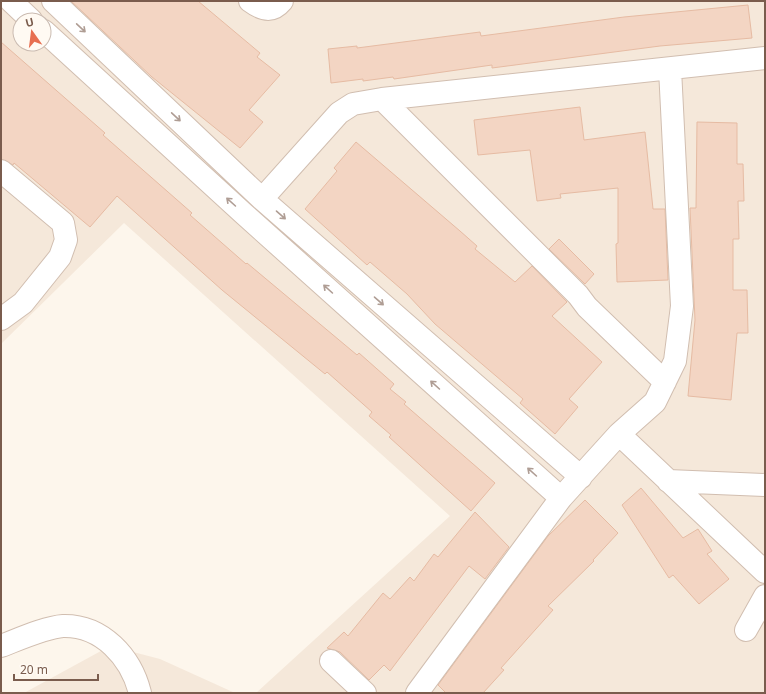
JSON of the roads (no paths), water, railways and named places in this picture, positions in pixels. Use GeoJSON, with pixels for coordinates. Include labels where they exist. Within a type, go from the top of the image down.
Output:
{"type":"FeatureCollection","features":[{"type":"Feature","properties":{"kind":"street"},"geometry":{"type":"LineString","coordinates":[[11,1],[23,12]]}},
{"type":"Feature","properties":{"kind":"street"},"geometry":{"type":"LineString","coordinates":[[53,1],[262,199],[581,477]]}},
{"type":"Feature","properties":{"kind":"street"},"geometry":{"type":"LineString","coordinates":[[250,1],[263,9],[270,10],[277,7],[282,1]]}},
{"type":"Feature","properties":{"kind":"street"},"geometry":{"type":"LineString","coordinates":[[52,39],[244,214],[561,498]]}},
{"type":"Feature","properties":{"kind":"street"},"geometry":{"type":"LineString","coordinates":[[262,199],[339,113],[353,104],[382,99],[765,58]]}},
{"type":"Feature","properties":{"kind":"street"},"geometry":{"type":"LineString","coordinates":[[417,693],[561,498],[619,434],[655,402],[675,361],[682,306],[670,69]]}},
{"type":"Feature","properties":{"kind":"street"},"geometry":{"type":"LineString","coordinates":[[382,99],[587,307],[665,382]]}},
{"type":"Feature","properties":{"kind":"street"},"geometry":{"type":"LineString","coordinates":[[1,171],[63,223],[66,240],[60,258],[23,303],[1,319]]}},
{"type":"Feature","properties":{"kind":"street"},"geometry":{"type":"LineString","coordinates":[[619,434],[765,572]]}},
{"type":"Feature","properties":{"kind":"street"},"geometry":{"type":"LineString","coordinates":[[668,480],[765,485]]}},
{"type":"Feature","properties":{"kind":"street"},"geometry":{"type":"LineString","coordinates":[[746,630],[765,596]]}},
{"type":"Feature","properties":{"kind":"street"},"geometry":{"type":"LineString","coordinates":[[1,646],[30,635],[62,626],[83,628],[105,637],[124,656],[140,693]]}},
{"type":"Feature","properties":{"kind":"street"},"geometry":{"type":"LineString","coordinates":[[331,661],[365,693]]}}]}
